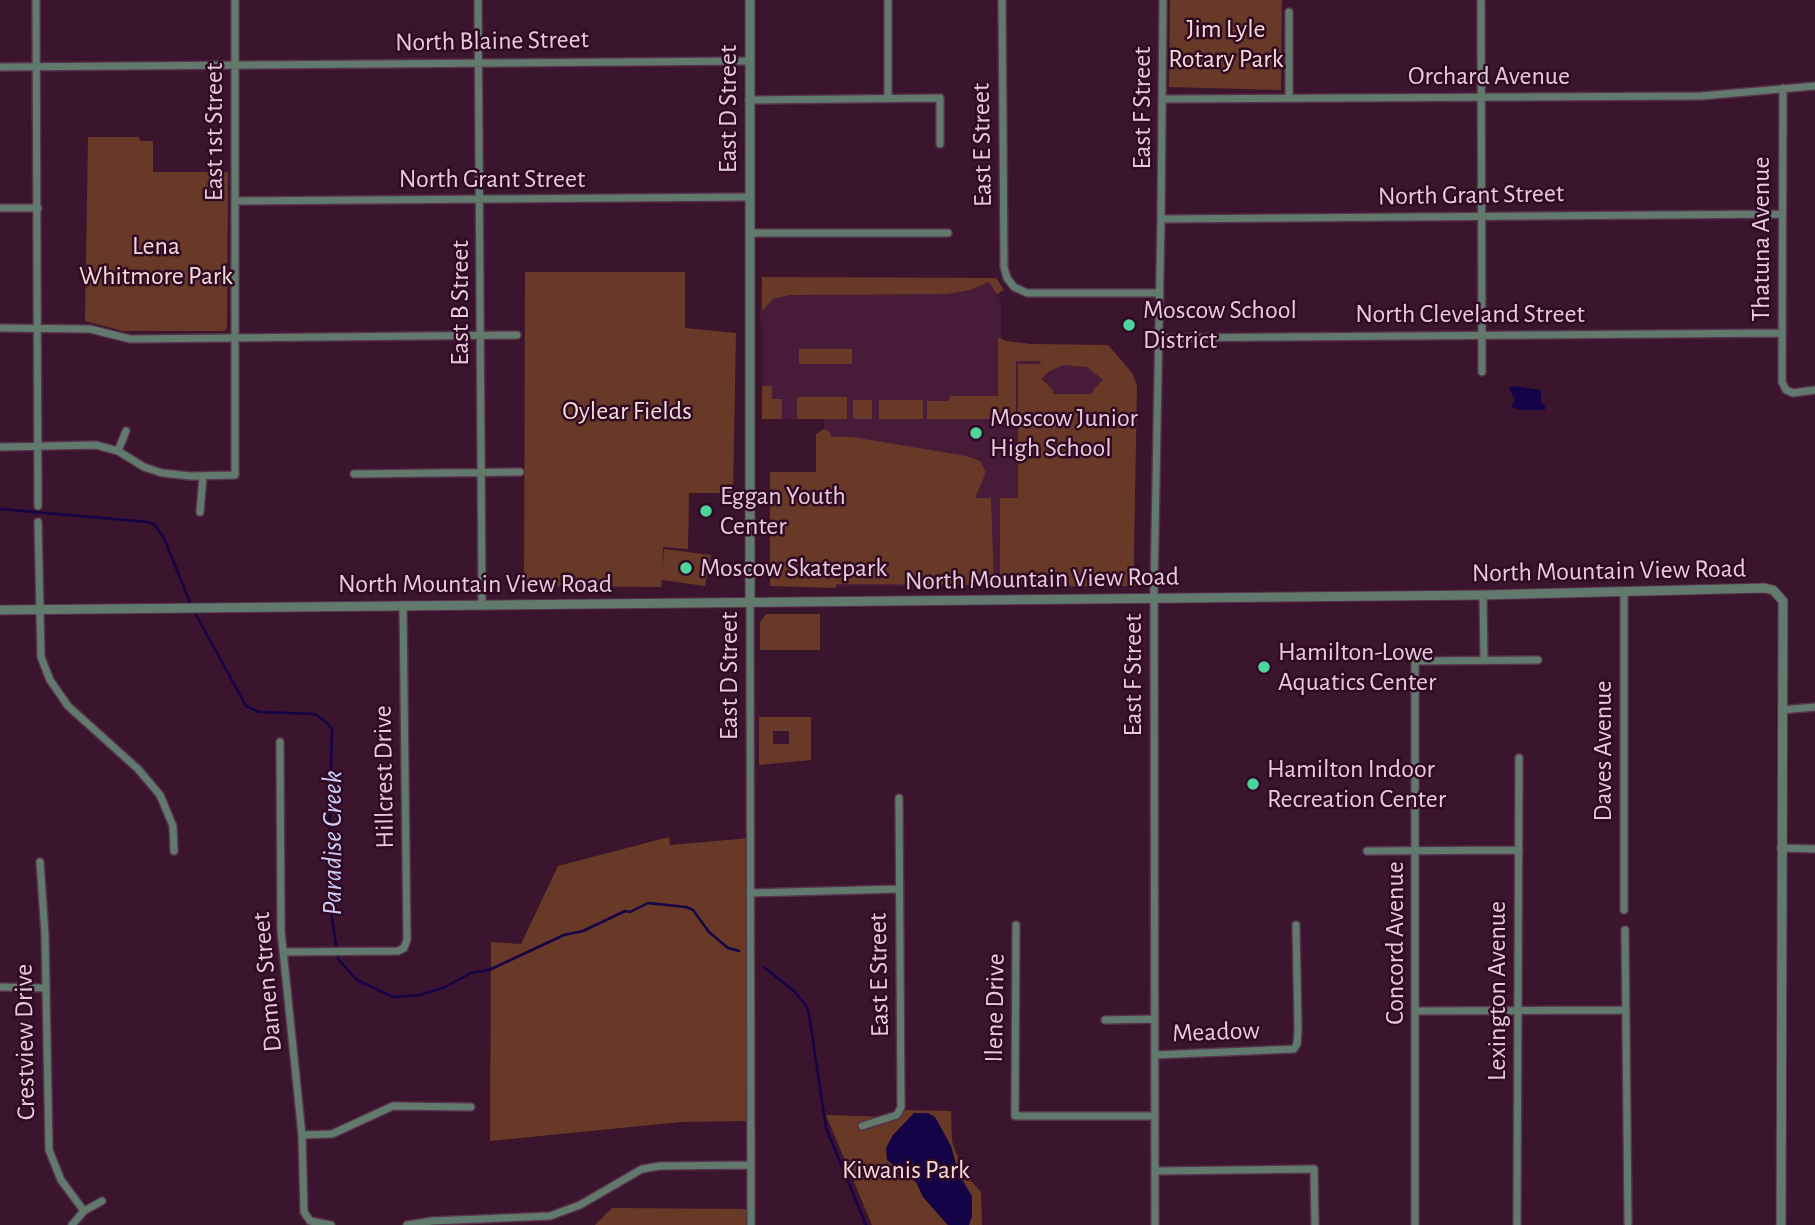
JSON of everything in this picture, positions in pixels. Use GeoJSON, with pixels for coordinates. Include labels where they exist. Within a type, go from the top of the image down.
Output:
{"type":"FeatureCollection","features":[{"type":"Feature","properties":{"kind":"street"},"geometry":{"type":"LineString","coordinates":[[36,0],[38,506]]}},
{"type":"Feature","properties":{"kind":"street","name":"East 1st Street"},"geometry":{"type":"LineString","coordinates":[[203,477],[234,475],[235,0]]}},
{"type":"Feature","properties":{"kind":"street","name":"East B Street"},"geometry":{"type":"LineString","coordinates":[[478,0],[482,605]]}},
{"type":"Feature","properties":{"kind":"street","name":"East D Street"},"geometry":{"type":"LineString","coordinates":[[750,0],[751,1225]]}},
{"type":"Feature","properties":{"kind":"street"},"geometry":{"type":"LineString","coordinates":[[888,0],[888,99]]}},
{"type":"Feature","properties":{"kind":"street","name":"East E Street"},"geometry":{"type":"LineString","coordinates":[[1002,0],[1004,267],[1007,278],[1014,287],[1027,293],[1160,293]]}},
{"type":"Feature","properties":{"kind":"street","name":"East F Street"},"geometry":{"type":"LineString","coordinates":[[1155,1225],[1154,598],[1163,0]]}},
{"type":"Feature","properties":{"kind":"street"},"geometry":{"type":"LineString","coordinates":[[1481,0],[1482,372]]}},
{"type":"Feature","properties":{"kind":"street"},"geometry":{"type":"LineString","coordinates":[[1289,12],[1289,98]]}},
{"type":"Feature","properties":{"kind":"street","name":"North Blaine Street"},"geometry":{"type":"LineString","coordinates":[[0,67],[749,61]]}},
{"type":"Feature","properties":{"kind":"street","name":"Orchard Avenue"},"geometry":{"type":"LineString","coordinates":[[1163,99],[1701,96],[1815,86]]}},
{"type":"Feature","properties":{"kind":"street","name":"Thatuna Avenue"},"geometry":{"type":"LineString","coordinates":[[1783,88],[1782,382],[1786,390],[1793,393],[1815,390]]}},
{"type":"Feature","properties":{"kind":"street"},"geometry":{"type":"LineString","coordinates":[[749,100],[940,99],[940,144]]}},
{"type":"Feature","properties":{"kind":"street","name":"North Grant Street"},"geometry":{"type":"LineString","coordinates":[[234,201],[750,197]]}},
{"type":"Feature","properties":{"kind":"street"},"geometry":{"type":"LineString","coordinates":[[0,208],[38,208]]}},
{"type":"Feature","properties":{"kind":"street","name":"North Grant Street"},"geometry":{"type":"LineString","coordinates":[[1161,219],[1781,214]]}},
{"type":"Feature","properties":{"kind":"street"},"geometry":{"type":"LineString","coordinates":[[750,233],[948,233]]}},
{"type":"Feature","properties":{"kind":"street"},"geometry":{"type":"LineString","coordinates":[[0,328],[90,329],[130,339],[517,335]]}},
{"type":"Feature","properties":{"kind":"street","name":"North Cleveland Street"},"geometry":{"type":"LineString","coordinates":[[1159,338],[1782,332]]}},
{"type":"Feature","properties":{"kind":"street"},"geometry":{"type":"LineString","coordinates":[[118,451],[126,432]]}},
{"type":"Feature","properties":{"kind":"street"},"geometry":{"type":"LineString","coordinates":[[0,446],[96,445],[118,451],[154,471],[203,477],[201,512]]}},
{"type":"Feature","properties":{"kind":"street"},"geometry":{"type":"LineString","coordinates":[[354,474],[520,472]]}},
{"type":"Feature","properties":{"kind":"street"},"geometry":{"type":"LineString","coordinates":[[38,522],[41,657],[50,680],[68,706],[138,769],[160,794],[173,826],[174,851]]}},
{"type":"Feature","properties":{"kind":"street","name":"North Mountain View Road"},"geometry":{"type":"LineString","coordinates":[[0,610],[1483,595],[1765,588],[1773,590],[1783,601],[1782,710]]}},
{"type":"Feature","properties":{"kind":"street","name":"Daves Avenue"},"geometry":{"type":"LineString","coordinates":[[1623,591],[1624,910]]}},
{"type":"Feature","properties":{"kind":"street"},"geometry":{"type":"LineString","coordinates":[[1483,595],[1484,660],[1538,660]]}},
{"type":"Feature","properties":{"kind":"street","name":"Hillcrest Drive"},"geometry":{"type":"LineString","coordinates":[[284,953],[398,951],[404,948],[407,940],[403,605]]}},
{"type":"Feature","properties":{"kind":"street","name":"Concord Avenue"},"geometry":{"type":"LineString","coordinates":[[1415,1225],[1415,660],[1484,660]]}},
{"type":"Feature","properties":{"kind":"street"},"geometry":{"type":"LineString","coordinates":[[1781,1225],[1782,710],[1815,707]]}},
{"type":"Feature","properties":{"kind":"street","name":"Damen Street"},"geometry":{"type":"LineString","coordinates":[[279,742],[281,931],[302,1135],[306,1218],[331,1225]]}},
{"type":"Feature","properties":{"kind":"street","name":"Lexington Avenue"},"geometry":{"type":"LineString","coordinates":[[1517,1225],[1519,758]]}},
{"type":"Feature","properties":{"kind":"street","name":"East E Street"},"geometry":{"type":"LineString","coordinates":[[862,1126],[897,1115],[901,1107],[899,798]]}},
{"type":"Feature","properties":{"kind":"street"},"geometry":{"type":"LineString","coordinates":[[1781,848],[1815,849]]}},
{"type":"Feature","properties":{"kind":"street"},"geometry":{"type":"LineString","coordinates":[[1367,851],[1519,850]]}},
{"type":"Feature","properties":{"kind":"street","name":"Crestview Drive"},"geometry":{"type":"LineString","coordinates":[[40,862],[49,1150],[61,1180],[85,1211]]}},
{"type":"Feature","properties":{"kind":"street"},"geometry":{"type":"LineString","coordinates":[[750,893],[900,889]]}},
{"type":"Feature","properties":{"kind":"street","name":"Ilene Drive"},"geometry":{"type":"LineString","coordinates":[[1016,925],[1015,1116],[1155,1116]]}},
{"type":"Feature","properties":{"kind":"street","name":"Meadow"},"geometry":{"type":"LineString","coordinates":[[1154,1055],[1290,1051],[1297,1044],[1296,925]]}},
{"type":"Feature","properties":{"kind":"street"},"geometry":{"type":"LineString","coordinates":[[1625,930],[1628,1223]]}},
{"type":"Feature","properties":{"kind":"street"},"geometry":{"type":"LineString","coordinates":[[0,987],[46,988]]}},
{"type":"Feature","properties":{"kind":"street"},"geometry":{"type":"LineString","coordinates":[[1415,1011],[1625,1010]]}},
{"type":"Feature","properties":{"kind":"street"},"geometry":{"type":"LineString","coordinates":[[1105,1020],[1154,1019]]}},
{"type":"Feature","properties":{"kind":"street"},"geometry":{"type":"LineString","coordinates":[[302,1135],[332,1134],[393,1106],[471,1107]]}},
{"type":"Feature","properties":{"kind":"street"},"geometry":{"type":"LineString","coordinates":[[407,1225],[432,1220],[497,1222],[550,1216],[564,1212],[642,1169],[660,1166],[750,1165]]}},
{"type":"Feature","properties":{"kind":"street"},"geometry":{"type":"LineString","coordinates":[[1155,1171],[1314,1168],[1315,1225]]}},
{"type":"Feature","properties":{"kind":"street"},"geometry":{"type":"LineString","coordinates":[[72,1225],[85,1211],[102,1201]]}},
{"type":"Feature","properties":{"kind":"shaded area","name":"Moscow Junior High School"},"geometry":{"type":"Polygon","coordinates":[[[762,277],[996,278],[1004,290],[997,294],[1001,302],[1001,337],[1005,341],[1108,345],[1127,366],[1137,385],[1134,574],[1139,585],[816,586],[816,434],[824,429],[824,419],[762,419],[762,277]]]}},
{"type":"Feature","properties":{"kind":"shaded area"},"geometry":{"type":"Polygon","coordinates":[[[1514,386],[1541,390],[1541,402],[1545,410],[1511,407],[1515,400],[1509,388],[1514,386]]]}},
{"type":"Feature","properties":{"kind":"shaded area"},"geometry":{"type":"Polygon","coordinates":[[[914,1113],[928,1113],[935,1117],[951,1146],[959,1175],[972,1196],[969,1225],[948,1225],[923,1197],[916,1182],[887,1160],[886,1148],[893,1135],[914,1113]]]}},
{"type":"Feature","properties":{"kind":"green space","name":"Jim Lyle Rotary Park"},"geometry":{"type":"Polygon","coordinates":[[[1170,0],[1282,0],[1281,90],[1169,87],[1170,0]]]}},
{"type":"Feature","properties":{"kind":"green space","name":"Lena Whitmore Park"},"geometry":{"type":"Polygon","coordinates":[[[88,137],[139,137],[140,141],[153,141],[153,172],[228,172],[227,328],[224,331],[123,331],[85,321],[88,137]]]}},
{"type":"Feature","properties":{"kind":"green space","name":"Oylear Fields"},"geometry":{"type":"Polygon","coordinates":[[[525,272],[685,272],[685,328],[736,333],[733,493],[689,493],[688,549],[663,547],[662,570],[664,549],[711,555],[705,586],[662,580],[661,587],[524,586],[525,272]]]}},
{"type":"Feature","properties":{"kind":"green space"},"geometry":{"type":"Polygon","coordinates":[[[762,277],[996,278],[1004,290],[997,294],[989,282],[970,290],[947,294],[790,295],[773,299],[762,311],[762,277]]]}},
{"type":"Feature","properties":{"kind":"green space"},"geometry":{"type":"Polygon","coordinates":[[[998,337],[1006,341],[1031,344],[1108,345],[1132,373],[1137,385],[1134,574],[1139,585],[1000,587],[1000,498],[1018,498],[1018,364],[1038,364],[1042,361],[1016,361],[1016,424],[1000,424],[1000,419],[927,419],[927,401],[949,401],[950,396],[998,396],[998,337]],[[1063,365],[1041,379],[1053,390],[1053,394],[1092,394],[1103,380],[1087,367],[1063,365]]]}},
{"type":"Feature","properties":{"kind":"green space"},"geometry":{"type":"Polygon","coordinates":[[[799,349],[852,349],[852,364],[799,364],[799,349]]]}},
{"type":"Feature","properties":{"kind":"green space"},"geometry":{"type":"Polygon","coordinates":[[[762,386],[772,386],[772,399],[782,399],[782,419],[762,419],[762,386]]]}},
{"type":"Feature","properties":{"kind":"green space"},"geometry":{"type":"Polygon","coordinates":[[[797,397],[847,397],[847,419],[797,419],[797,397]]]}},
{"type":"Feature","properties":{"kind":"green space"},"geometry":{"type":"Polygon","coordinates":[[[853,400],[872,400],[872,419],[853,419],[853,400]]]}},
{"type":"Feature","properties":{"kind":"green space"},"geometry":{"type":"Polygon","coordinates":[[[879,400],[923,400],[923,419],[879,419],[879,400]]]}},
{"type":"Feature","properties":{"kind":"green space"},"geometry":{"type":"Polygon","coordinates":[[[824,429],[830,432],[831,437],[852,437],[966,456],[980,461],[986,472],[975,498],[991,498],[994,585],[836,584],[836,588],[770,586],[770,472],[816,472],[816,434],[824,429]]]}},
{"type":"Feature","properties":{"kind":"green space"},"geometry":{"type":"Polygon","coordinates":[[[766,614],[820,614],[820,650],[760,650],[760,622],[766,614]]]}},
{"type":"Feature","properties":{"kind":"green space"},"geometry":{"type":"Polygon","coordinates":[[[759,717],[811,717],[811,760],[759,765],[759,717]],[[773,731],[773,744],[789,744],[789,731],[773,731]]]}},
{"type":"Feature","properties":{"kind":"green space"},"geometry":{"type":"Polygon","coordinates":[[[669,837],[670,845],[750,838],[750,1121],[681,1122],[490,1141],[491,942],[521,944],[558,866],[669,837]]]}},
{"type":"Feature","properties":{"kind":"green space","name":"Kiwanis Park"},"geometry":{"type":"Polygon","coordinates":[[[900,1110],[951,1111],[955,1150],[967,1176],[981,1192],[982,1225],[872,1225],[826,1115],[889,1117],[900,1110]]]}},
{"type":"Feature","properties":{"kind":"green space"},"geometry":{"type":"Polygon","coordinates":[[[612,1208],[751,1209],[751,1225],[595,1225],[612,1208]]]}},
{"type":"Feature","properties":{"kind":"waterway","name":"Paradise Creek"},"geometry":{"type":"LineString","coordinates":[[0,509],[148,522],[155,525],[164,538],[191,605]]}},
{"type":"Feature","properties":{"kind":"waterway","name":"Paradise Creek"},"geometry":{"type":"LineString","coordinates":[[194,611],[246,706],[259,712],[315,714],[332,729],[328,891],[338,959],[357,980],[393,997],[420,995],[445,987],[471,973],[489,970],[564,935],[583,931],[648,903],[693,910],[709,932],[728,948],[739,951]]}},
{"type":"Feature","properties":{"kind":"waterway","name":"Paradise Creek"},"geometry":{"type":"LineString","coordinates":[[764,967],[794,991],[805,1004],[809,1014],[826,1128],[866,1225]]}},
{"type":"Feature","properties":{"kind":"place","name":"Moscow School District"},"geometry":{"type":"Point","coordinates":[1129,325]}},
{"type":"Feature","properties":{"kind":"place","name":"Moscow Junior High School"},"geometry":{"type":"Point","coordinates":[976,433]}},
{"type":"Feature","properties":{"kind":"place","name":"Eggan Youth Center"},"geometry":{"type":"Point","coordinates":[706,511]}},
{"type":"Feature","properties":{"kind":"place","name":"Moscow Skatepark"},"geometry":{"type":"Point","coordinates":[686,568]}},
{"type":"Feature","properties":{"kind":"place","name":"Hamilton-Lowe Aquatics Center"},"geometry":{"type":"Point","coordinates":[1264,667]}},
{"type":"Feature","properties":{"kind":"place","name":"Hamilton Indoor Recreation Center"},"geometry":{"type":"Point","coordinates":[1253,784]}}]}
